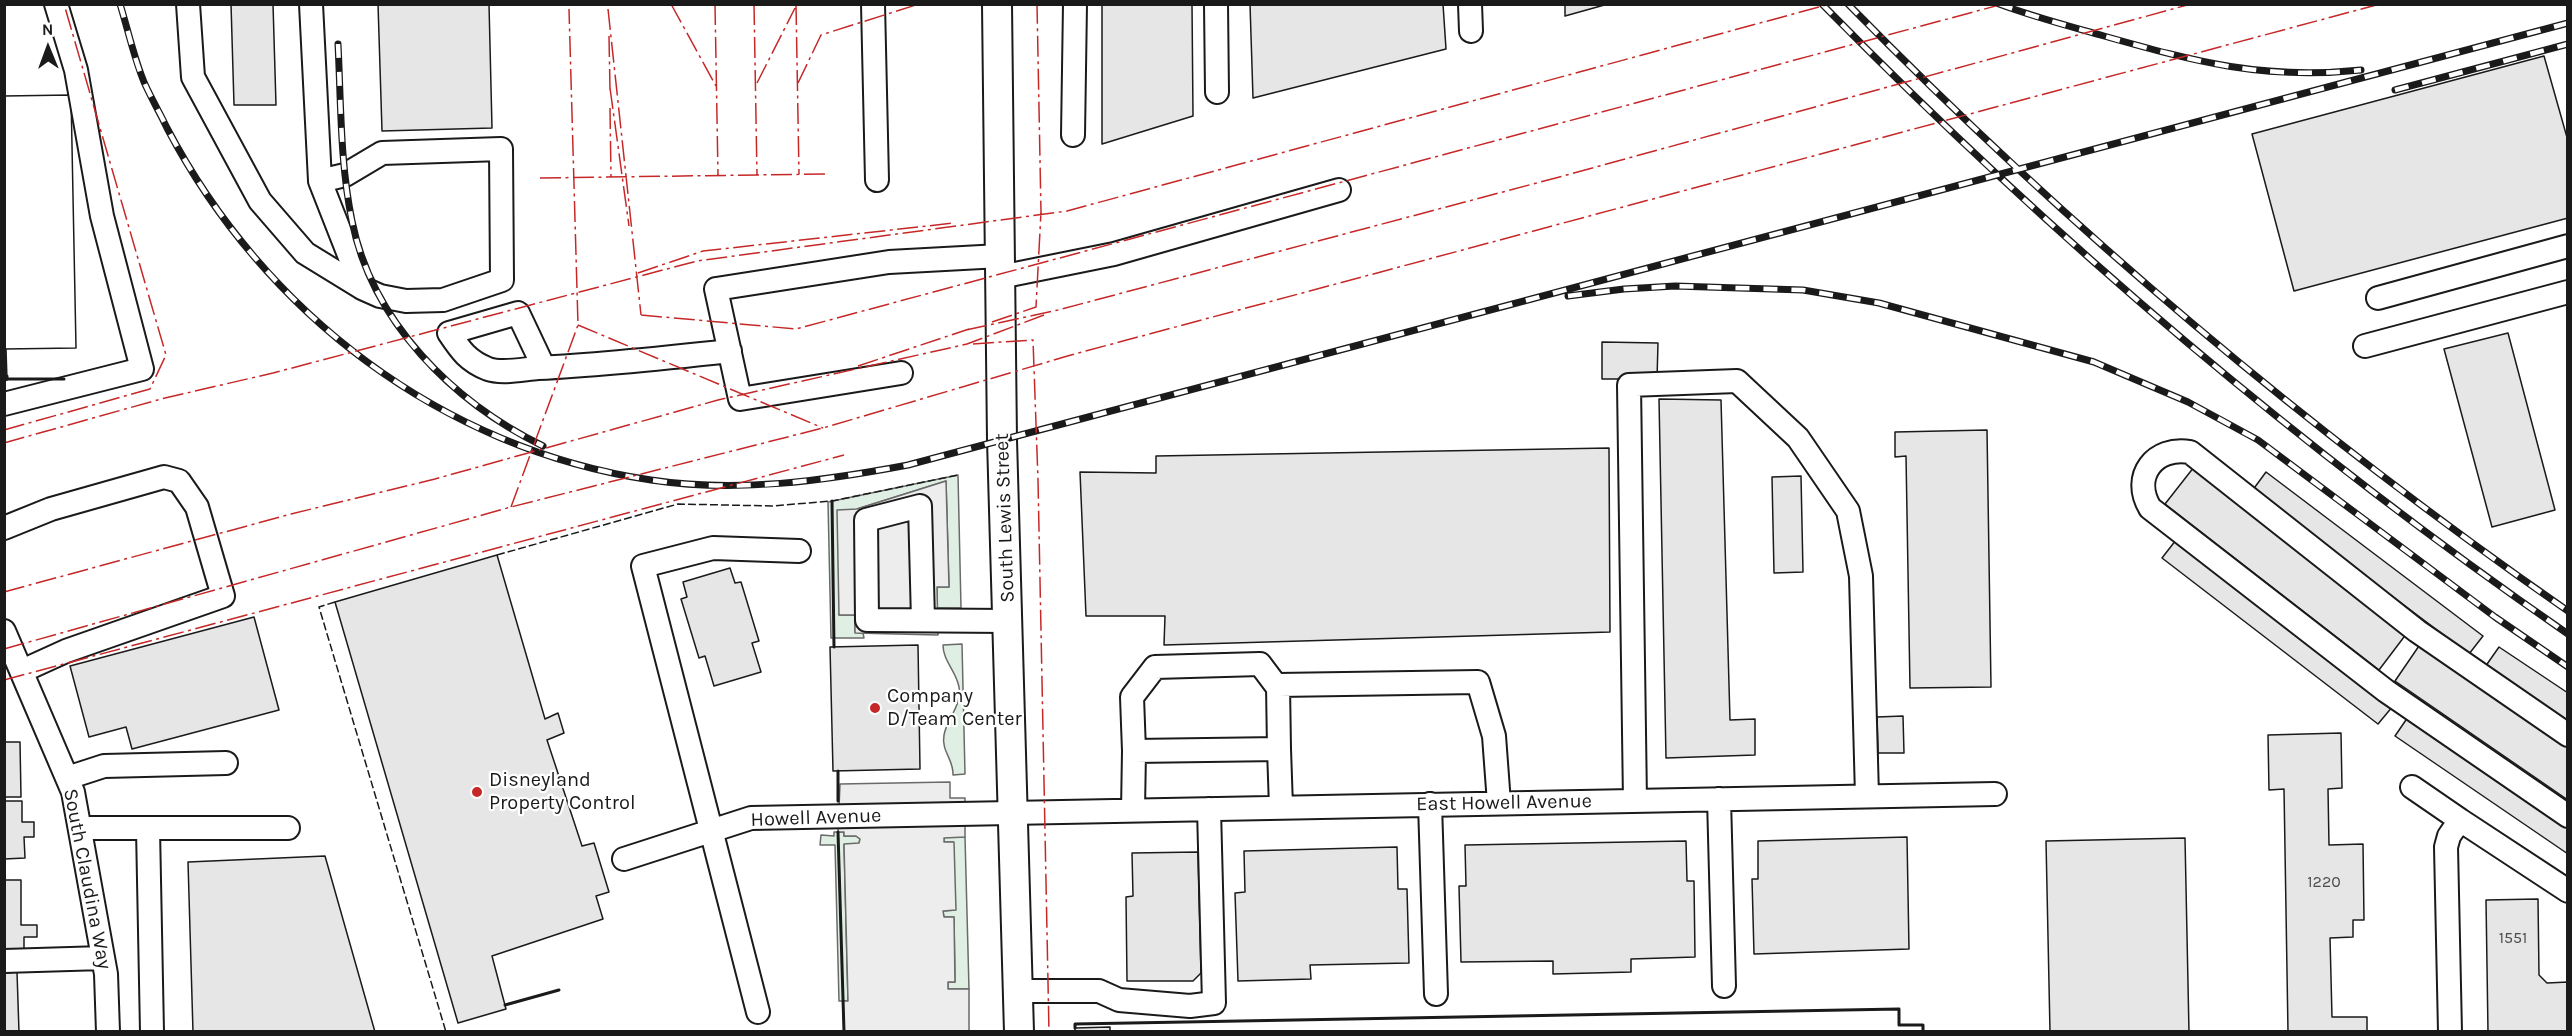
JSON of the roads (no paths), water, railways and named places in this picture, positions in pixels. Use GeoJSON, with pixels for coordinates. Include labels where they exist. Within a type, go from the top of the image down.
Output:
{"type":"FeatureCollection","features":[{"type":"Feature","properties":{"kind":"main road","name":"South Lewis Street"},"geometry":{"type":"LineString","coordinates":[[997,4],[1002,440],[1009,621],[1018,1032]]}},
{"type":"Feature","properties":{"kind":"street"},"geometry":{"type":"LineString","coordinates":[[4,404],[142,369],[102,216],[76,70],[56,4]]}},
{"type":"Feature","properties":{"kind":"street"},"geometry":{"type":"LineString","coordinates":[[188,4],[193,77],[260,201],[305,253],[362,288],[380,296],[406,301],[443,300],[502,280],[501,149],[382,153],[345,175],[320,181]]}},
{"type":"Feature","properties":{"kind":"street"},"geometry":{"type":"LineString","coordinates":[[311,4],[320,181],[362,288]]}},
{"type":"Feature","properties":{"kind":"street"},"geometry":{"type":"LineString","coordinates":[[873,4],[877,180]]}},
{"type":"Feature","properties":{"kind":"street"},"geometry":{"type":"LineString","coordinates":[[1073,135],[1076,4]]}},
{"type":"Feature","properties":{"kind":"street"},"geometry":{"type":"LineString","coordinates":[[1216,4],[1217,92]]}},
{"type":"Feature","properties":{"kind":"street"},"geometry":{"type":"LineString","coordinates":[[1470,4],[1470,31]]}},
{"type":"Feature","properties":{"kind":"street"},"geometry":{"type":"LineString","coordinates":[[901,373],[740,399],[716,289],[889,262],[1000,266],[1114,254],[1339,190]]}},
{"type":"Feature","properties":{"kind":"street"},"geometry":{"type":"LineString","coordinates":[[2378,298],[2568,246]]}},
{"type":"Feature","properties":{"kind":"street"},"geometry":{"type":"LineString","coordinates":[[2365,346],[2568,292]]}},
{"type":"Feature","properties":{"kind":"street"},"geometry":{"type":"LineString","coordinates":[[544,368],[614,364],[730,351]]}},
{"type":"Feature","properties":{"kind":"street"},"geometry":{"type":"LineString","coordinates":[[1635,801],[1629,385],[1737,381],[1797,438],[1848,511],[1861,576],[1867,796]]}},
{"type":"Feature","properties":{"kind":"street"},"geometry":{"type":"LineString","coordinates":[[2568,735],[2417,631],[2190,452],[2179,450],[2159,456],[2145,474],[2144,497],[2150,508],[2386,691],[2568,816]]}},
{"type":"Feature","properties":{"kind":"street"},"geometry":{"type":"LineString","coordinates":[[4,528],[51,509],[164,477],[179,481],[197,507],[223,596],[66,651],[22,671]]}},
{"type":"Feature","properties":{"kind":"street"},"geometry":{"type":"LineString","coordinates":[[923,621],[920,506],[866,520],[867,620],[923,621],[1009,621]]}},
{"type":"Feature","properties":{"kind":"street"},"geometry":{"type":"LineString","coordinates":[[758,1012],[643,566],[713,548],[799,550]]}},
{"type":"Feature","properties":{"kind":"street","name":"South Claudina Way"},"geometry":{"type":"LineString","coordinates":[[4,631],[73,792],[106,974],[108,1032]]}},
{"type":"Feature","properties":{"kind":"street"},"geometry":{"type":"LineString","coordinates":[[1133,810],[1132,697],[1155,667],[1260,664],[1278,688],[1281,807]]}},
{"type":"Feature","properties":{"kind":"street"},"geometry":{"type":"LineString","coordinates":[[1278,688],[1278,685],[1478,682],[1494,736],[1498,803]]}},
{"type":"Feature","properties":{"kind":"street"},"geometry":{"type":"LineString","coordinates":[[1134,751],[1279,749]]}},
{"type":"Feature","properties":{"kind":"street"},"geometry":{"type":"LineString","coordinates":[[67,778],[104,766],[226,764]]}},
{"type":"Feature","properties":{"kind":"street"},"geometry":{"type":"LineString","coordinates":[[2412,787],[2568,891]]}},
{"type":"Feature","properties":{"kind":"street","name":"East Howell Avenue"},"geometry":{"type":"LineString","coordinates":[[1014,812],[1995,794]]}},
{"type":"Feature","properties":{"kind":"street"},"geometry":{"type":"LineString","coordinates":[[1719,799],[1724,986]]}},
{"type":"Feature","properties":{"kind":"street"},"geometry":{"type":"LineString","coordinates":[[1430,804],[1436,994]]}},
{"type":"Feature","properties":{"kind":"street"},"geometry":{"type":"LineString","coordinates":[[1018,991],[1099,991],[1119,1000],[1190,1006],[1214,1002],[1209,808]]}},
{"type":"Feature","properties":{"kind":"street","name":"Howell Avenue"},"geometry":{"type":"LineString","coordinates":[[624,859],[751,818],[1014,812]]}},
{"type":"Feature","properties":{"kind":"street"},"geometry":{"type":"LineString","coordinates":[[2450,1032],[2446,847],[2449,836],[2460,820]]}},
{"type":"Feature","properties":{"kind":"street"},"geometry":{"type":"LineString","coordinates":[[80,828],[288,828]]}},
{"type":"Feature","properties":{"kind":"street"},"geometry":{"type":"LineString","coordinates":[[148,829],[152,1032]]}},
{"type":"Feature","properties":{"kind":"street"},"geometry":{"type":"LineString","coordinates":[[4,961],[103,958]]}},
{"type":"Feature","properties":{"kind":"railway"},"geometry":{"type":"LineString","coordinates":[[120,4],[137,63],[147,88],[167,128],[207,195],[254,257],[308,312],[367,362],[432,404],[501,438],[574,464],[651,480],[715,485],[812,480],[908,465],[2568,23]]}},
{"type":"Feature","properties":{"kind":"railway"},"geometry":{"type":"LineString","coordinates":[[1822,4],[1997,175],[2180,337],[2370,490],[2568,634]]}},
{"type":"Feature","properties":{"kind":"railway"},"geometry":{"type":"LineString","coordinates":[[1848,4],[2017,168],[2194,324],[2378,472],[2472,543],[2568,611]]}},
{"type":"Feature","properties":{"kind":"railway"},"geometry":{"type":"LineString","coordinates":[[1999,4],[2052,21],[2200,61],[2293,73],[2361,70]]}},
{"type":"Feature","properties":{"kind":"railway"},"geometry":{"type":"LineString","coordinates":[[338,44],[348,199],[362,258],[378,293],[397,325],[421,355],[448,382],[510,428],[543,446]]}},
{"type":"Feature","properties":{"kind":"railway"},"geometry":{"type":"LineString","coordinates":[[2395,90],[2568,44]]}},
{"type":"Feature","properties":{"kind":"railway"},"geometry":{"type":"LineString","coordinates":[[1568,296],[1675,286],[1803,290],[1879,303],[2094,362],[2188,402],[2258,440],[2495,617],[2568,667]]}},
{"type":"Feature","properties":{"kind":"place","name":"Company D/Team Center"},"geometry":{"type":"Point","coordinates":[875,708]}},
{"type":"Feature","properties":{"kind":"place","name":"Disneyland Property Control"},"geometry":{"type":"Point","coordinates":[477,792]}}]}
